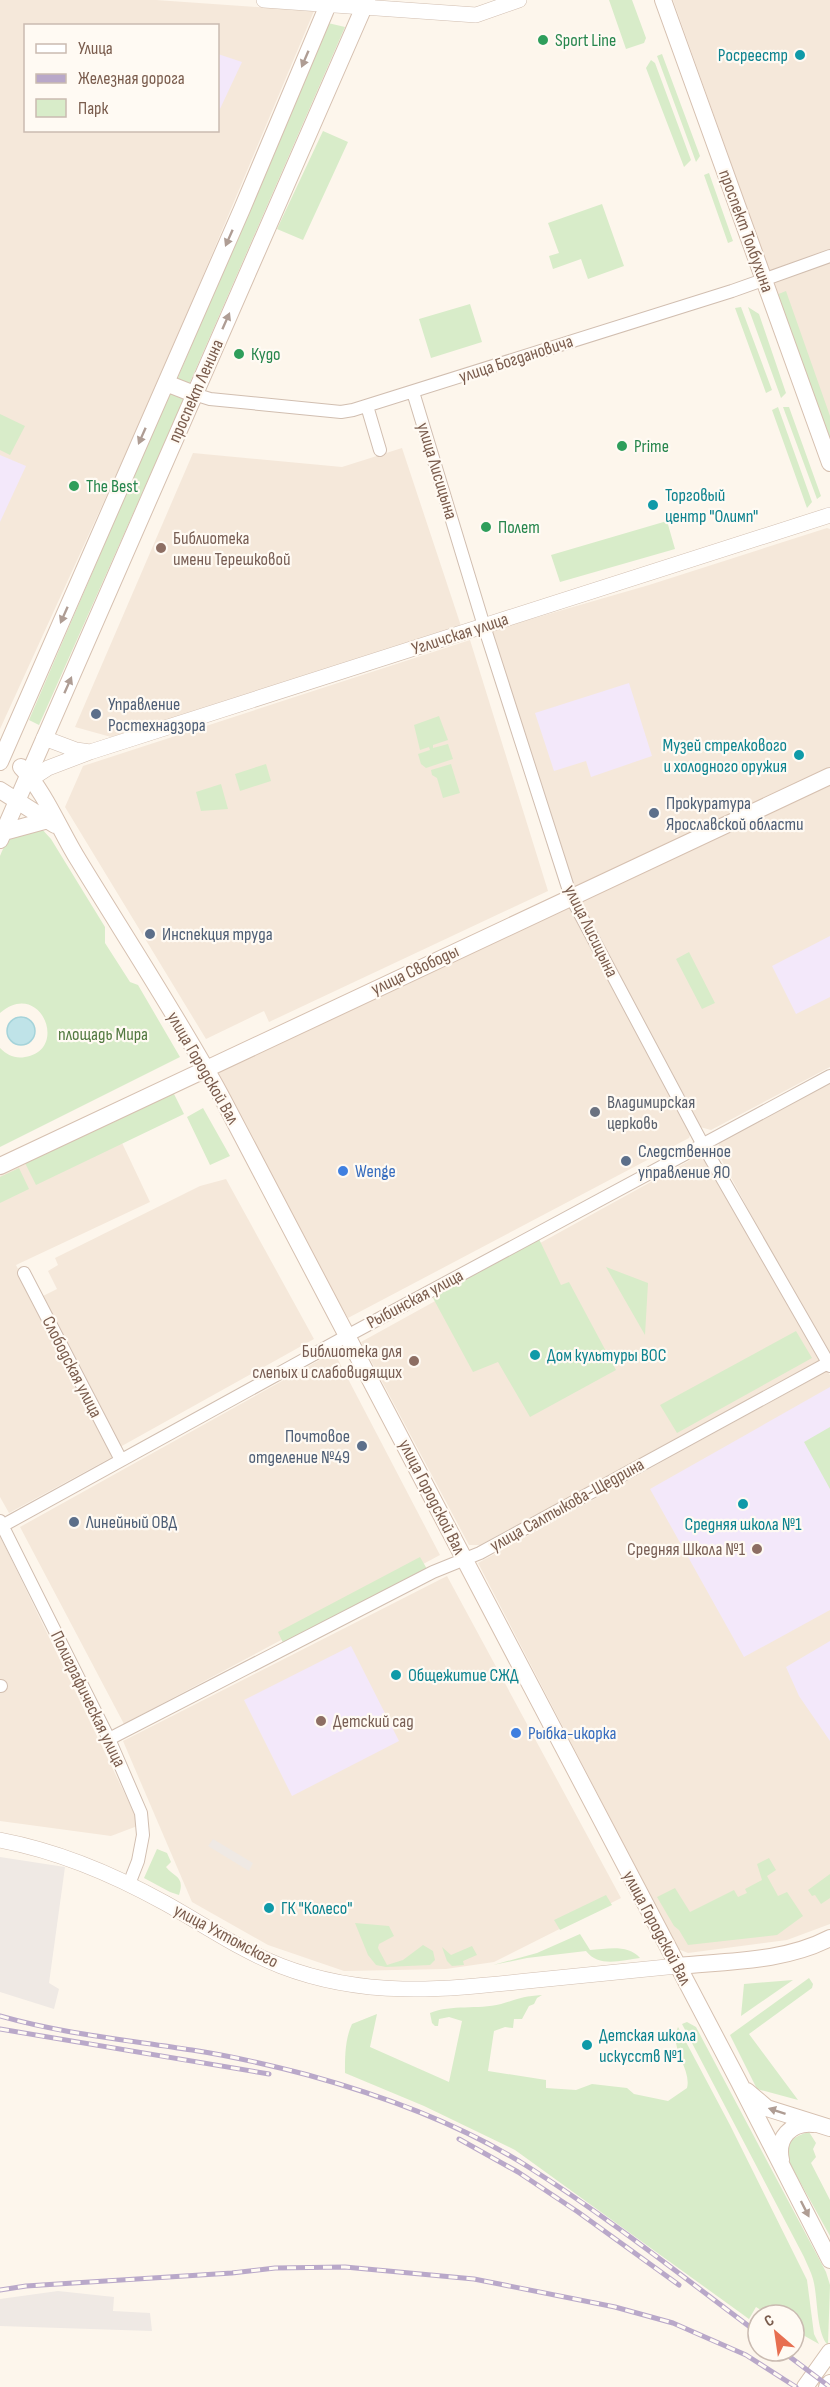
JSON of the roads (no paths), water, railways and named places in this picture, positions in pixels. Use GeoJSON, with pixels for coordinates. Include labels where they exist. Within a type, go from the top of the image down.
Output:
{"type":"FeatureCollection","features":[{"type":"Feature","properties":{"kind":"main road","name":"проспект Толбухина"},"geometry":{"type":"LineString","coordinates":[[663,0],[830,463]]}},
{"type":"Feature","properties":{"kind":"main road","name":"проспект Ленина"},"geometry":{"type":"LineString","coordinates":[[2,836],[13,777],[166,383],[329,2]]}},
{"type":"Feature","properties":{"kind":"main road","name":"проспект Ленина"},"geometry":{"type":"LineString","coordinates":[[13,777],[44,738],[365,4]]}},
{"type":"Feature","properties":{"kind":"main road"},"geometry":{"type":"LineString","coordinates":[[166,383],[194,394]]}},
{"type":"Feature","properties":{"kind":"main road","name":"улица Городской Вал"},"geometry":{"type":"LineString","coordinates":[[13,777],[47,813],[65,838],[206,1068],[829,2256]]}},
{"type":"Feature","properties":{"kind":"main road","name":"улица Городской Вал"},"geometry":{"type":"LineString","coordinates":[[13,777],[47,813]]}},
{"type":"Feature","properties":{"kind":"main road","name":"улица Свободы"},"geometry":{"type":"LineString","coordinates":[[0,1166],[830,777]]}},
{"type":"Feature","properties":{"kind":"main road"},"geometry":{"type":"LineString","coordinates":[[2,836],[47,813]]}},
{"type":"Feature","properties":{"kind":"main road"},"geometry":{"type":"LineString","coordinates":[[677,1966],[776,1956],[830,1938]]}},
{"type":"Feature","properties":{"kind":"main road"},"geometry":{"type":"LineString","coordinates":[[739,2082],[767,2108],[827,2127]]}},
{"type":"Feature","properties":{"kind":"main road"},"geometry":{"type":"LineString","coordinates":[[782,2166],[779,2145],[788,2131],[803,2124],[827,2127]]}},
{"type":"Feature","properties":{"kind":"main road"},"geometry":{"type":"LineString","coordinates":[[805,2387],[830,2352]]}},
{"type":"Feature","properties":{"kind":"main road"},"geometry":{"type":"LineString","coordinates":[[827,2387],[830,2383]]}},
{"type":"Feature","properties":{"kind":"street"},"geometry":{"type":"LineString","coordinates":[[264,0],[365,4],[476,15],[519,0]]}},
{"type":"Feature","properties":{"kind":"street","name":"улица Богдановича"},"geometry":{"type":"LineString","coordinates":[[194,394],[210,399],[341,412],[412,392],[830,256]]}},
{"type":"Feature","properties":{"kind":"street","name":"улица Лисицына"},"geometry":{"type":"LineString","coordinates":[[412,392],[571,897],[703,1145],[829,1364]]}},
{"type":"Feature","properties":{"kind":"street"},"geometry":{"type":"LineString","coordinates":[[367,406],[380,450]]}},
{"type":"Feature","properties":{"kind":"street","name":"Угличская улица"},"geometry":{"type":"LineString","coordinates":[[13,777],[830,515]]}},
{"type":"Feature","properties":{"kind":"street"},"geometry":{"type":"LineString","coordinates":[[44,738],[76,750],[90,752]]}},
{"type":"Feature","properties":{"kind":"street","name":"Рыбинская улица"},"geometry":{"type":"LineString","coordinates":[[1,1523],[830,1076]]}},
{"type":"Feature","properties":{"kind":"street","name":"Слободская улица"},"geometry":{"type":"LineString","coordinates":[[24,1274],[121,1460]]}},
{"type":"Feature","properties":{"kind":"street","name":"улица Салтыкова-Щедрина"},"geometry":{"type":"LineString","coordinates":[[109,1739],[433,1572],[489,1548],[829,1364]]}},
{"type":"Feature","properties":{"kind":"street","name":"Полиграфическая улица"},"geometry":{"type":"LineString","coordinates":[[1,1523],[109,1739],[141,1813],[144,1824],[138,1861],[129,1884]]}},
{"type":"Feature","properties":{"kind":"street","name":"улица Ухтомского"},"geometry":{"type":"LineString","coordinates":[[0,1840],[54,1853],[129,1884],[266,1960],[343,1984],[385,1989],[447,1990],[677,1966]]}},
{"type":"Feature","properties":{"kind":"water"},"geometry":{"type":"Polygon","coordinates":[[[21,1017],[31,1021],[35,1031],[31,1041],[21,1045],[11,1041],[7,1031],[11,1021],[21,1017]]]}},
{"type":"Feature","properties":{"kind":"railway"},"geometry":{"type":"LineString","coordinates":[[0,2016],[72,2032],[207,2052],[265,2064],[337,2083],[422,2113],[478,2138],[530,2168],[646,2248],[746,2324]]}},
{"type":"Feature","properties":{"kind":"railway"},"geometry":{"type":"LineString","coordinates":[[0,2029],[269,2074]]}},
{"type":"Feature","properties":{"kind":"railway"},"geometry":{"type":"LineString","coordinates":[[459,2139],[518,2172],[679,2285]]}},
{"type":"Feature","properties":{"kind":"railway"},"geometry":{"type":"LineString","coordinates":[[0,2290],[26,2286],[232,2273],[275,2268],[345,2267],[474,2279],[615,2307],[673,2323],[746,2355],[796,2387]]}},
{"type":"Feature","properties":{"kind":"railway"},"geometry":{"type":"LineString","coordinates":[[798,2363],[830,2387]]}},
{"type":"Feature","properties":{"kind":"place","name":"Sport Line"},"geometry":{"type":"Point","coordinates":[543,40]}},
{"type":"Feature","properties":{"kind":"place","name":"Росреестр"},"geometry":{"type":"Point","coordinates":[800,55]}},
{"type":"Feature","properties":{"kind":"place","name":"Кудо"},"geometry":{"type":"Point","coordinates":[239,354]}},
{"type":"Feature","properties":{"kind":"place","name":"Prime"},"geometry":{"type":"Point","coordinates":[622,446]}},
{"type":"Feature","properties":{"kind":"place","name":"The Best"},"geometry":{"type":"Point","coordinates":[74,486]}},
{"type":"Feature","properties":{"kind":"place","name":"Торговый центр \"Олимп\""},"geometry":{"type":"Point","coordinates":[653,505]}},
{"type":"Feature","properties":{"kind":"place","name":"Полет"},"geometry":{"type":"Point","coordinates":[486,527]}},
{"type":"Feature","properties":{"kind":"place","name":"Библиотека имени Терешковой"},"geometry":{"type":"Point","coordinates":[161,548]}},
{"type":"Feature","properties":{"kind":"place","name":"Управление Ростехнадзора"},"geometry":{"type":"Point","coordinates":[96,714]}},
{"type":"Feature","properties":{"kind":"place","name":"Музей стрелкового и холодного оружия"},"geometry":{"type":"Point","coordinates":[799,755]}},
{"type":"Feature","properties":{"kind":"place","name":"Прокуратура Ярославской области"},"geometry":{"type":"Point","coordinates":[654,813]}},
{"type":"Feature","properties":{"kind":"place","name":"Инспекция труда"},"geometry":{"type":"Point","coordinates":[150,934]}},
{"type":"Feature","properties":{"kind":"place","name":"Владимирская церковь"},"geometry":{"type":"Point","coordinates":[595,1112]}},
{"type":"Feature","properties":{"kind":"place","name":"Следственное управление ЯО"},"geometry":{"type":"Point","coordinates":[626,1161]}},
{"type":"Feature","properties":{"kind":"place","name":"Wenge"},"geometry":{"type":"Point","coordinates":[343,1171]}},
{"type":"Feature","properties":{"kind":"place","name":"Дом культуры ВОС"},"geometry":{"type":"Point","coordinates":[535,1355]}},
{"type":"Feature","properties":{"kind":"place","name":"Библиотека для слепых и слабовидящих"},"geometry":{"type":"Point","coordinates":[414,1361]}},
{"type":"Feature","properties":{"kind":"place","name":"Почтовое отделение №49"},"geometry":{"type":"Point","coordinates":[362,1446]}},
{"type":"Feature","properties":{"kind":"place","name":"Средняя школа №1"},"geometry":{"type":"Point","coordinates":[743,1504]}},
{"type":"Feature","properties":{"kind":"place","name":"Линейный ОВД"},"geometry":{"type":"Point","coordinates":[74,1522]}},
{"type":"Feature","properties":{"kind":"place","name":"Средняя Школа №1"},"geometry":{"type":"Point","coordinates":[757,1549]}},
{"type":"Feature","properties":{"kind":"place","name":"Общежитие СЖД"},"geometry":{"type":"Point","coordinates":[396,1675]}},
{"type":"Feature","properties":{"kind":"place","name":"Детский сад"},"geometry":{"type":"Point","coordinates":[321,1721]}},
{"type":"Feature","properties":{"kind":"place","name":"Рыбка-икорка"},"geometry":{"type":"Point","coordinates":[516,1733]}},
{"type":"Feature","properties":{"kind":"place","name":"ГК \"Колесо\""},"geometry":{"type":"Point","coordinates":[269,1908]}},
{"type":"Feature","properties":{"kind":"place","name":"Детская школа искусств №1"},"geometry":{"type":"Point","coordinates":[587,2045]}},
{"type":"Feature","properties":{"kind":"park label","name":"площадь Мира"},"geometry":{"type":"Point","coordinates":[103,1034]}}]}
